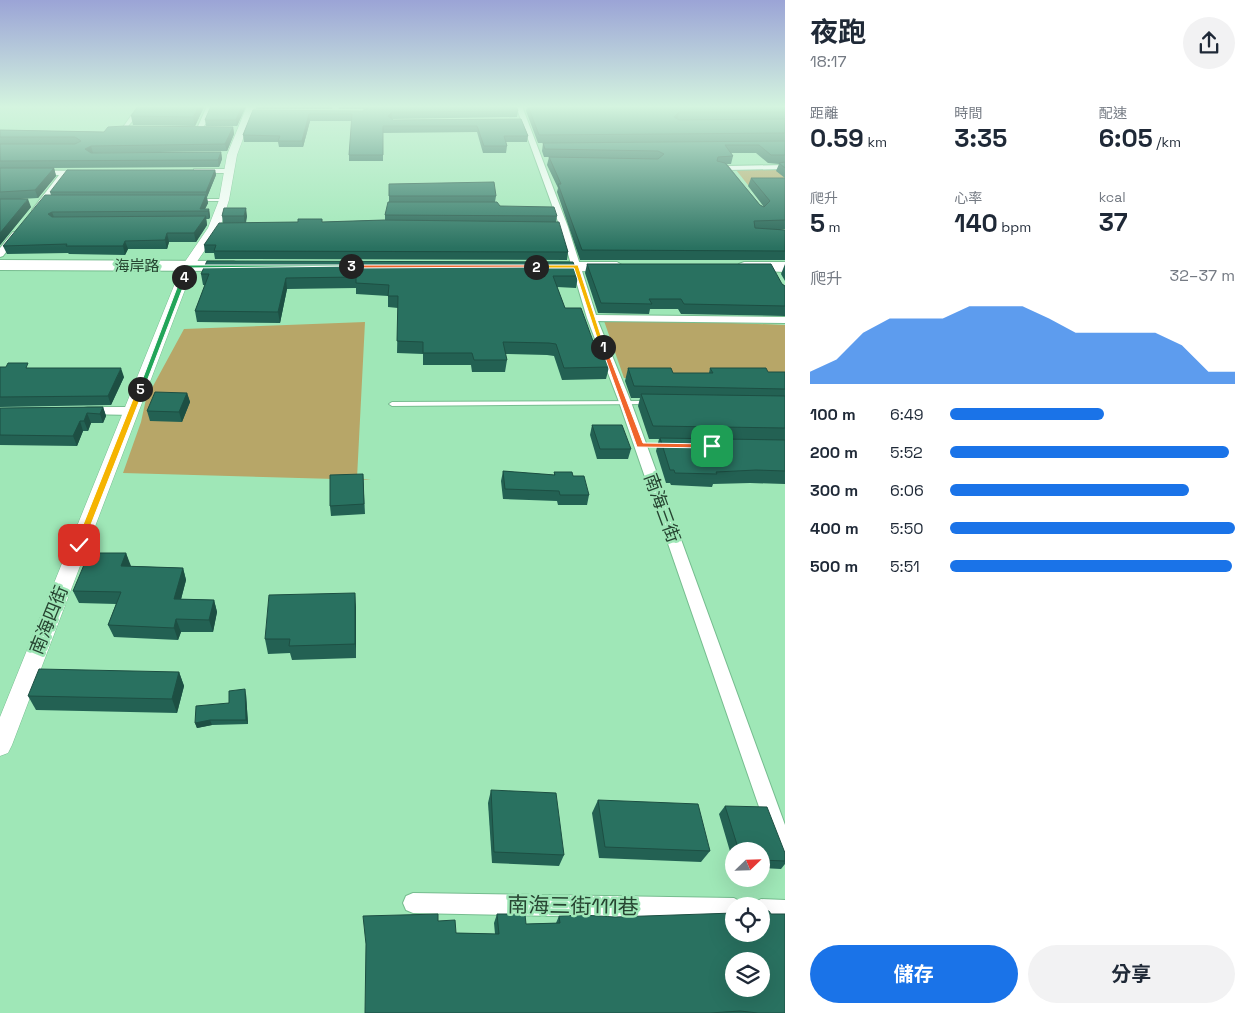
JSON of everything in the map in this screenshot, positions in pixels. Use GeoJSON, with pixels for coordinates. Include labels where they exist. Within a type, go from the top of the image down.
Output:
{"type":"FeatureCollection","features":[{"type":"Feature","properties":{"kind":"main road","name":"海岸路"},"geometry":{"type":"LineString","coordinates":[[0,265],[248,266]]}},
{"type":"Feature","properties":{"kind":"main road"},"geometry":{"type":"LineString","coordinates":[[527,267],[635,267]]}},
{"type":"Feature","properties":{"kind":"main road"},"geometry":{"type":"LineString","coordinates":[[732,267],[777,270]]}},
{"type":"Feature","properties":{"kind":"street","name":"南海四街"},"geometry":{"type":"LineString","coordinates":[[0,744],[188,266],[214,225],[224,200],[229,171],[229,153]]}},
{"type":"Feature","properties":{"kind":"street","name":"南海三街"},"geometry":{"type":"LineString","coordinates":[[541,153],[552,207],[576,267],[592,318],[625,402],[645,446],[785,852]]}},
{"type":"Feature","properties":{"kind":"street"},"geometry":{"type":"LineString","coordinates":[[732,175],[724,168],[785,168]]}},
{"type":"Feature","properties":{"kind":"street"},"geometry":{"type":"LineString","coordinates":[[190,171],[229,171]]}},
{"type":"Feature","properties":{"kind":"street"},"geometry":{"type":"LineString","coordinates":[[0,172],[94,172]]}},
{"type":"Feature","properties":{"kind":"street"},"geometry":{"type":"LineString","coordinates":[[0,254],[25,224],[40,201],[65,173]]}},
{"type":"Feature","properties":{"kind":"street"},"geometry":{"type":"LineString","coordinates":[[592,318],[785,320]]}},
{"type":"Feature","properties":{"kind":"street"},"geometry":{"type":"LineString","coordinates":[[75,412],[132,411]]}},
{"type":"Feature","properties":{"kind":"street","name":"南海三街111巷"},"geometry":{"type":"LineString","coordinates":[[413,903],[725,910]]}},
{"type":"Feature","properties":{"kind":"street"},"geometry":{"type":"LineString","coordinates":[[770,910],[785,910]]}},
{"type":"Feature","properties":{"kind":"lane"},"geometry":{"type":"LineString","coordinates":[[40,201],[53,200]]}},
{"type":"Feature","properties":{"kind":"lane"},"geometry":{"type":"LineString","coordinates":[[196,200],[224,200]]}},
{"type":"Feature","properties":{"kind":"lane"},"geometry":{"type":"LineString","coordinates":[[392,404],[653,403]]}},
{"type":"Feature","properties":{"kind":"shaded area"},"geometry":{"type":"Polygon","coordinates":[[[780,169],[785,174],[785,186],[748,185],[736,170],[780,169]]]}},
{"type":"Feature","properties":{"kind":"shaded area"},"geometry":{"type":"Polygon","coordinates":[[[603,318],[785,325],[785,378],[624,378],[603,318]]]}},
{"type":"Feature","properties":{"kind":"shaded area"},"geometry":{"type":"Polygon","coordinates":[[[365,322],[357,478],[371,480],[123,473],[141,422],[146,399],[184,329],[365,322]]]}},
{"type":"Feature","properties":{"kind":"building"},"geometry":{"type":"Polygon","coordinates":[[[0,153],[221,153],[218,160],[0,161],[0,153]]]}},
{"type":"Feature","properties":{"kind":"building"},"geometry":{"type":"Polygon","coordinates":[[[349,153],[383,153],[383,155],[349,155],[349,153]]]}},
{"type":"Feature","properties":{"kind":"building"},"geometry":{"type":"Polygon","coordinates":[[[663,153],[731,153],[733,156],[718,157],[717,161],[725,163],[760,205],[764,207],[770,201],[751,178],[785,178],[785,220],[754,221],[755,228],[785,230],[785,251],[582,250],[558,184],[561,184],[549,157],[658,159],[664,154],[663,153]]]}},
{"type":"Feature","properties":{"kind":"building"},"geometry":{"type":"Polygon","coordinates":[[[769,153],[785,153],[785,155],[769,153]]]}},
{"type":"Feature","properties":{"kind":"building"},"geometry":{"type":"Polygon","coordinates":[[[785,162],[785,168],[779,163],[785,162]]]}},
{"type":"Feature","properties":{"kind":"building"},"geometry":{"type":"Polygon","coordinates":[[[0,168],[54,168],[35,190],[0,192],[0,168]]]}},
{"type":"Feature","properties":{"kind":"building"},"geometry":{"type":"Polygon","coordinates":[[[67,170],[215,170],[206,192],[50,192],[67,170]]]}},
{"type":"Feature","properties":{"kind":"building"},"geometry":{"type":"Polygon","coordinates":[[[494,182],[496,196],[389,196],[389,184],[494,182]]]}},
{"type":"Feature","properties":{"kind":"building"},"geometry":{"type":"Polygon","coordinates":[[[45,195],[206,195],[200,209],[209,209],[208,211],[52,212],[48,214],[52,217],[206,216],[194,233],[167,233],[165,240],[125,241],[123,246],[66,246],[67,244],[3,246],[45,195]]]}},
{"type":"Feature","properties":{"kind":"building"},"geometry":{"type":"Polygon","coordinates":[[[0,199],[28,199],[0,233],[0,199]]]}},
{"type":"Feature","properties":{"kind":"building"},"geometry":{"type":"Polygon","coordinates":[[[388,202],[497,202],[500,206],[554,207],[557,216],[385,215],[388,202]]]}},
{"type":"Feature","properties":{"kind":"building"},"geometry":{"type":"Polygon","coordinates":[[[224,208],[246,208],[244,216],[222,216],[224,208]]]}},
{"type":"Feature","properties":{"kind":"building"},"geometry":{"type":"Polygon","coordinates":[[[298,219],[322,219],[322,222],[384,220],[559,222],[568,252],[214,251],[216,245],[204,245],[219,223],[298,222],[298,219]]]}},
{"type":"Feature","properties":{"kind":"building"},"geometry":{"type":"Polygon","coordinates":[[[207,261],[573,262],[578,276],[553,276],[565,308],[581,308],[593,341],[598,341],[609,367],[564,368],[556,344],[549,343],[503,342],[507,360],[474,360],[472,353],[423,353],[423,342],[397,341],[398,296],[388,296],[389,285],[356,283],[356,277],[286,278],[278,312],[195,311],[209,274],[201,274],[207,261]]]}},
{"type":"Feature","properties":{"kind":"building"},"geometry":{"type":"Polygon","coordinates":[[[587,264],[771,264],[785,286],[785,306],[684,304],[681,299],[649,299],[652,304],[601,303],[587,264]]]}},
{"type":"Feature","properties":{"kind":"building"},"geometry":{"type":"Polygon","coordinates":[[[8,363],[28,363],[26,368],[121,368],[108,396],[0,397],[0,367],[6,367],[8,363]]]}},
{"type":"Feature","properties":{"kind":"building"},"geometry":{"type":"Polygon","coordinates":[[[628,368],[671,368],[673,373],[713,373],[710,368],[766,368],[768,372],[785,372],[785,389],[634,386],[628,368]]]}},
{"type":"Feature","properties":{"kind":"building"},"geometry":{"type":"Polygon","coordinates":[[[155,392],[187,393],[179,412],[147,411],[155,392]]]}},
{"type":"Feature","properties":{"kind":"building"},"geometry":{"type":"Polygon","coordinates":[[[641,394],[785,396],[785,428],[653,426],[641,394]]]}},
{"type":"Feature","properties":{"kind":"building"},"geometry":{"type":"Polygon","coordinates":[[[103,407],[100,414],[87,413],[84,421],[80,421],[73,436],[0,435],[0,408],[103,407]]]}},
{"type":"Feature","properties":{"kind":"building"},"geometry":{"type":"Polygon","coordinates":[[[592,425],[622,425],[631,449],[600,449],[592,425]]]}},
{"type":"Feature","properties":{"kind":"building"},"geometry":{"type":"Polygon","coordinates":[[[660,438],[785,440],[785,471],[756,470],[716,472],[717,474],[675,473],[674,470],[670,470],[660,438]]]}},
{"type":"Feature","properties":{"kind":"building"},"geometry":{"type":"Polygon","coordinates":[[[503,471],[555,475],[554,472],[572,472],[573,476],[584,476],[589,495],[560,495],[559,491],[505,489],[503,471]]]}},
{"type":"Feature","properties":{"kind":"building"},"geometry":{"type":"Polygon","coordinates":[[[363,474],[364,504],[330,506],[330,475],[363,474]]]}},
{"type":"Feature","properties":{"kind":"building"},"geometry":{"type":"Polygon","coordinates":[[[89,553],[126,553],[121,566],[183,568],[174,599],[214,600],[209,620],[176,619],[174,628],[108,625],[121,592],[73,591],[89,553]]]}},
{"type":"Feature","properties":{"kind":"building"},"geometry":{"type":"Polygon","coordinates":[[[355,593],[355,644],[289,646],[290,639],[265,639],[269,595],[355,593]]]}},
{"type":"Feature","properties":{"kind":"building"},"geometry":{"type":"Polygon","coordinates":[[[39,669],[179,672],[172,699],[28,696],[39,669]]]}},
{"type":"Feature","properties":{"kind":"building"},"geometry":{"type":"Polygon","coordinates":[[[245,689],[246,720],[210,720],[195,723],[196,706],[229,703],[229,691],[245,689]]]}},
{"type":"Feature","properties":{"kind":"building"},"geometry":{"type":"Polygon","coordinates":[[[491,790],[556,793],[564,855],[494,852],[491,790]]]}},
{"type":"Feature","properties":{"kind":"building"},"geometry":{"type":"Polygon","coordinates":[[[598,800],[698,804],[710,851],[605,847],[598,800]]]}},
{"type":"Feature","properties":{"kind":"building"},"geometry":{"type":"Polygon","coordinates":[[[725,806],[767,807],[785,853],[785,861],[770,860],[770,842],[736,842],[725,806]]]}},
{"type":"Feature","properties":{"kind":"building"},"geometry":{"type":"Polygon","coordinates":[[[770,912],[785,914],[785,1013],[740,1011],[710,1013],[365,1013],[366,944],[363,916],[438,914],[438,921],[455,920],[456,933],[499,934],[497,914],[525,914],[526,924],[560,923],[559,916],[615,917],[725,913],[725,942],[770,942],[770,912]]]}},
{"type":"Feature","properties":{"kind":"route"},"geometry":{"type":"LineString","coordinates":[[79,545],[188,266],[576,267],[592,318],[640,446],[712,446]]}}]}
